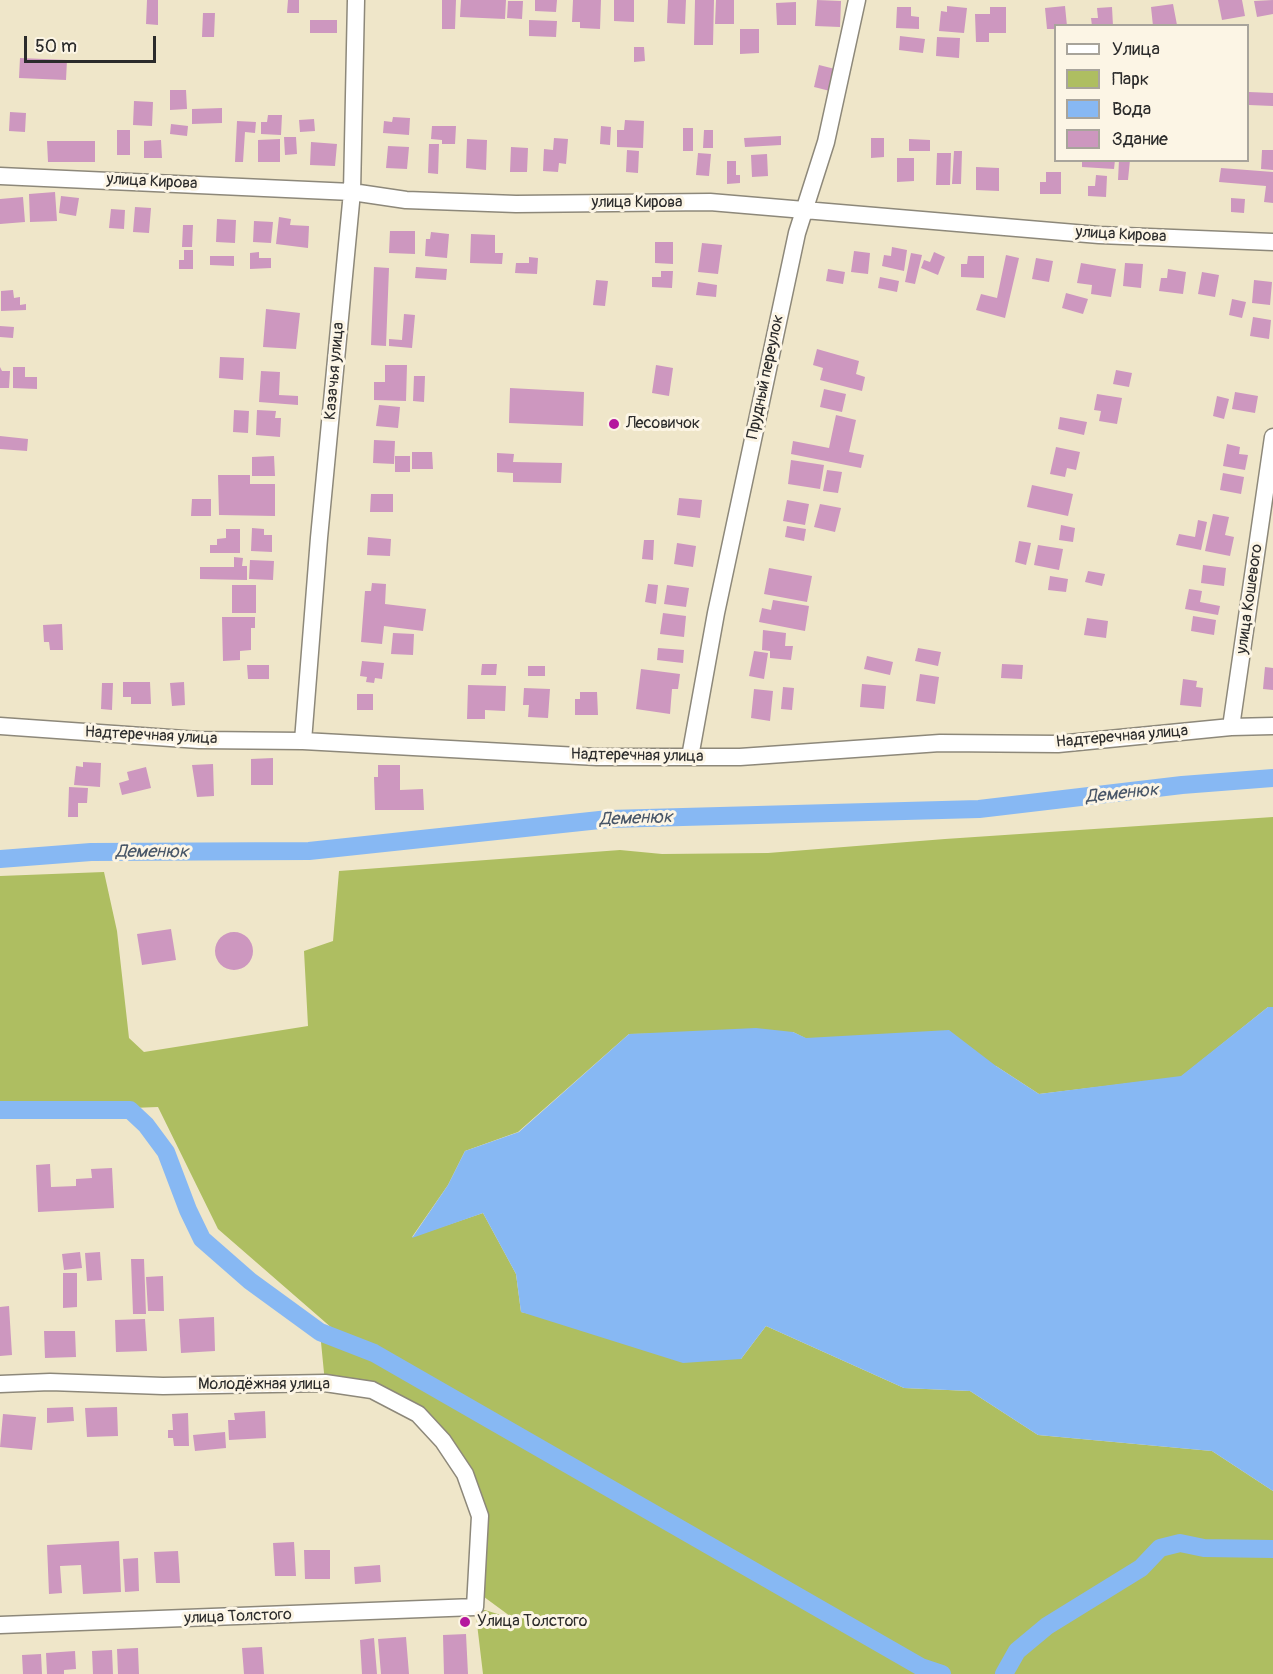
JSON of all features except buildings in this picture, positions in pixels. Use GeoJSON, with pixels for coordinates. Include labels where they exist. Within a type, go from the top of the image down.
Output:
{"type":"FeatureCollection","features":[{"type":"Feature","properties":{"kind":"street","name":"Казачья улица"},"geometry":{"type":"LineString","coordinates":[[303,741],[319,538],[352,192],[356,0]]}},
{"type":"Feature","properties":{"kind":"street","name":"Прудный переулок"},"geometry":{"type":"LineString","coordinates":[[690,757],[716,613],[797,233],[826,142],[857,0]]}},
{"type":"Feature","properties":{"kind":"street","name":"улица Кирова"},"geometry":{"type":"LineString","coordinates":[[0,176],[352,192],[406,200],[516,204],[710,202],[1099,235],[1273,242]]}},
{"type":"Feature","properties":{"kind":"street","name":"улица Кошевого"},"geometry":{"type":"LineString","coordinates":[[1231,727],[1273,437]]}},
{"type":"Feature","properties":{"kind":"street","name":"Надтеречная улица"},"geometry":{"type":"LineString","coordinates":[[0,726],[199,740],[303,741],[597,757],[740,758],[940,743],[1058,744],[1231,727],[1273,726]]}},
{"type":"Feature","properties":{"kind":"street","name":"Молодёжная улица"},"geometry":{"type":"LineString","coordinates":[[0,1384],[50,1382],[163,1386],[325,1383],[372,1390],[418,1414],[443,1441],[465,1474],[480,1516],[475,1607]]}},
{"type":"Feature","properties":{"kind":"street","name":"улица Толстого"},"geometry":{"type":"LineString","coordinates":[[0,1625],[475,1607]]}},
{"type":"Feature","properties":{"kind":"green space"},"geometry":{"type":"Polygon","coordinates":[[[1273,817],[1273,1007],[1268,1007],[1181,1077],[1039,1094],[996,1066],[805,1038],[793,1032],[629,1034],[518,1132],[465,1151],[448,1185],[412,1237],[483,1213],[516,1274],[521,1312],[741,1359],[766,1326],[904,1388],[970,1391],[1038,1435],[1212,1451],[1273,1491],[1273,1674],[483,1674],[475,1607],[514,1619],[476,1591],[480,1516],[465,1474],[418,1414],[325,1383],[320,1332],[348,1342],[218,1229],[158,1107],[0,1113],[0,876],[104,872],[117,931],[129,1038],[144,1052],[308,1026],[304,951],[333,941],[339,871],[620,850],[662,854],[768,853],[1273,817]]]}},
{"type":"Feature","properties":{"kind":"water"},"geometry":{"type":"Polygon","coordinates":[[[1268,1007],[1273,1007],[1273,1491],[1212,1451],[1038,1435],[970,1391],[904,1388],[766,1326],[741,1359],[683,1363],[521,1312],[516,1274],[483,1213],[412,1238],[448,1185],[465,1151],[519,1132],[629,1034],[756,1028],[793,1032],[806,1038],[949,1030],[996,1066],[1039,1094],[1181,1076],[1268,1007]]]}},
{"type":"Feature","properties":{"kind":"waterway","name":"Деменюк"},"geometry":{"type":"LineString","coordinates":[[0,859],[91,852],[309,851],[609,819],[979,809],[1182,785],[1273,778]]}},
{"type":"Feature","properties":{"kind":"waterway"},"geometry":{"type":"LineString","coordinates":[[0,1110],[130,1110],[146,1125],[166,1152],[188,1210],[202,1239],[250,1281],[320,1332],[374,1353],[921,1667],[942,1674]]}},
{"type":"Feature","properties":{"kind":"waterway"},"geometry":{"type":"LineString","coordinates":[[1004,1674],[1017,1651],[1047,1626],[1141,1568],[1160,1548],[1180,1543],[1204,1548],[1273,1549]]}},
{"type":"Feature","properties":{"kind":"place","name":"Лесовичок"},"geometry":{"type":"Point","coordinates":[614,424]}},
{"type":"Feature","properties":{"kind":"place","name":"Улица Толстого"},"geometry":{"type":"Point","coordinates":[465,1622]}}]}
